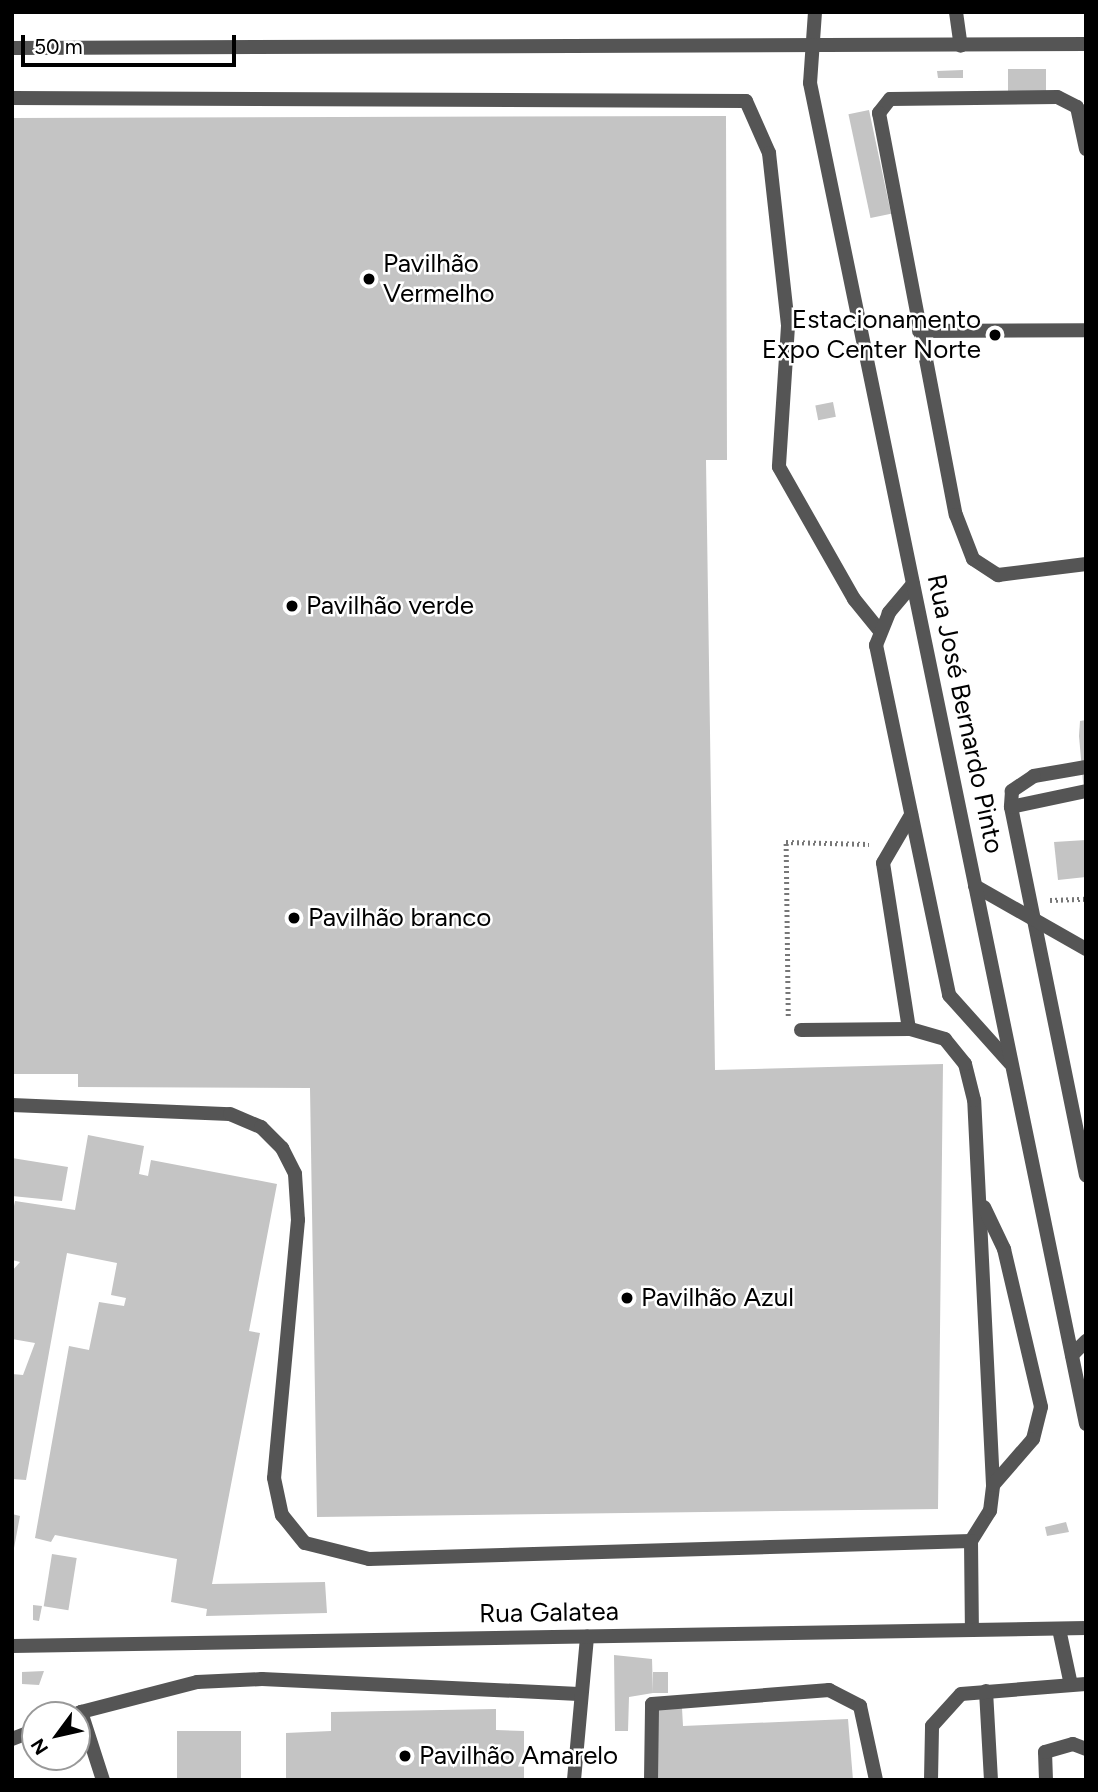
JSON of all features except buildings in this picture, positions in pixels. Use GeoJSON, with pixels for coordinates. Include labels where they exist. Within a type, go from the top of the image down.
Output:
{"type":"FeatureCollection","features":[{"type":"Feature","properties":{"kind":"street","name":"Rua José Bernardo Pinto"},"geometry":{"type":"LineString","coordinates":[[815,12],[810,83],[1086,1424]]}},
{"type":"Feature","properties":{"kind":"street"},"geometry":{"type":"LineString","coordinates":[[956,12],[961,46]]}},
{"type":"Feature","properties":{"kind":"street"},"geometry":{"type":"LineString","coordinates":[[12,48],[812,48],[1086,44]]}},
{"type":"Feature","properties":{"kind":"street"},"geometry":{"type":"LineString","coordinates":[[1086,149],[1077,107],[1057,97],[890,99],[882,104],[883,156],[956,515],[972,559],[998,575],[1086,564]]}},
{"type":"Feature","properties":{"kind":"street"},"geometry":{"type":"LineString","coordinates":[[12,98],[747,101],[769,153],[788,326],[779,467],[854,599],[879,630]]}},
{"type":"Feature","properties":{"kind":"street"},"geometry":{"type":"LineString","coordinates":[[919,331],[1086,330]]}},
{"type":"Feature","properties":{"kind":"street"},"geometry":{"type":"LineString","coordinates":[[913,584],[879,630],[876,646],[950,995],[1010,1063]]}},
{"type":"Feature","properties":{"kind":"street"},"geometry":{"type":"LineString","coordinates":[[1086,767],[1034,776],[1012,791],[1012,807],[1033,917],[1086,1175]]}},
{"type":"Feature","properties":{"kind":"street"},"geometry":{"type":"LineString","coordinates":[[1012,807],[1086,791]]}},
{"type":"Feature","properties":{"kind":"street"},"geometry":{"type":"LineString","coordinates":[[909,1029],[883,863],[911,815]]}},
{"type":"Feature","properties":{"kind":"street"},"geometry":{"type":"LineString","coordinates":[[975,886],[1086,949]]}},
{"type":"Feature","properties":{"kind":"street"},"geometry":{"type":"LineString","coordinates":[[801,1030],[909,1029],[945,1040],[965,1064],[974,1100],[993,1485],[990,1511],[971,1541],[972,1630]]}},
{"type":"Feature","properties":{"kind":"street"},"geometry":{"type":"LineString","coordinates":[[12,1105],[230,1114],[261,1127],[282,1149],[295,1174],[298,1220],[274,1478],[282,1515],[305,1543],[369,1559],[971,1541]]}},
{"type":"Feature","properties":{"kind":"street"},"geometry":{"type":"LineString","coordinates":[[980,1198],[1004,1249],[1041,1407],[1033,1439],[993,1485]]}},
{"type":"Feature","properties":{"kind":"street"},"geometry":{"type":"LineString","coordinates":[[1072,1355],[1086,1341]]}},
{"type":"Feature","properties":{"kind":"street","name":"Rua Galatea"},"geometry":{"type":"LineString","coordinates":[[12,1646],[1086,1628]]}},
{"type":"Feature","properties":{"kind":"street"},"geometry":{"type":"LineString","coordinates":[[931,1780],[932,1726],[945,1705],[961,1694],[1078,1685],[1059,1629]]}},
{"type":"Feature","properties":{"kind":"street"},"geometry":{"type":"LineString","coordinates":[[574,1780],[579,1694],[587,1637]]}},
{"type":"Feature","properties":{"kind":"street"},"geometry":{"type":"LineString","coordinates":[[91,1711],[197,1682],[262,1679],[579,1694]]}},
{"type":"Feature","properties":{"kind":"street"},"geometry":{"type":"LineString","coordinates":[[651,1780],[652,1704],[829,1690],[860,1706],[876,1780]]}},
{"type":"Feature","properties":{"kind":"street"},"geometry":{"type":"LineString","coordinates":[[986,1691],[991,1780]]}},
{"type":"Feature","properties":{"kind":"street"},"geometry":{"type":"LineString","coordinates":[[1046,1780],[1045,1752],[1073,1744],[1086,1749]]}},
{"type":"Feature","properties":{"kind":"street"},"geometry":{"type":"LineString","coordinates":[[91,1748],[103,1780]]}},
{"type":"Feature","properties":{"kind":"path"},"geometry":{"type":"LineString","coordinates":[[801,1030],[788,1030],[786,842],[856,841],[890,850]]}},
{"type":"Feature","properties":{"kind":"place","name":"Pavilhão Vermelho"},"geometry":{"type":"Point","coordinates":[369,279]}},
{"type":"Feature","properties":{"kind":"place","name":"Estacionamento Expo Center Norte"},"geometry":{"type":"Point","coordinates":[995,335]}},
{"type":"Feature","properties":{"kind":"place","name":"Pavilhão verde"},"geometry":{"type":"Point","coordinates":[292,606]}},
{"type":"Feature","properties":{"kind":"place","name":"Pavilhão branco"},"geometry":{"type":"Point","coordinates":[294,918]}},
{"type":"Feature","properties":{"kind":"place","name":"Pavilhão Azul"},"geometry":{"type":"Point","coordinates":[627,1298]}},
{"type":"Feature","properties":{"kind":"place","name":"Pavilhão Amarelo"},"geometry":{"type":"Point","coordinates":[405,1756]}}]}
